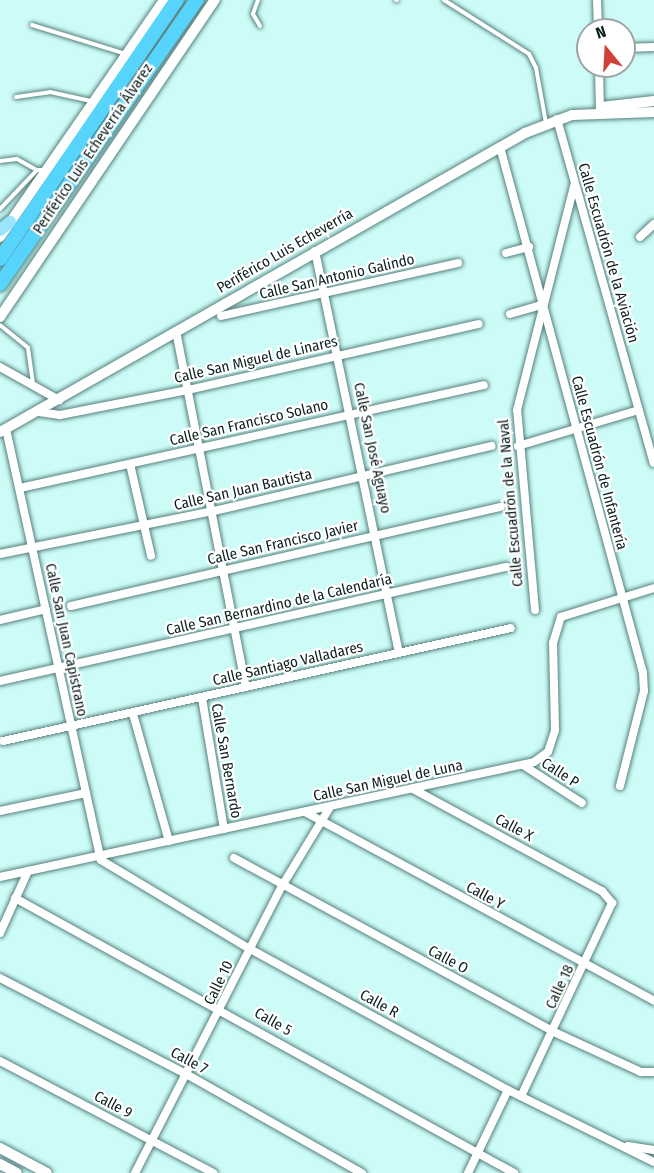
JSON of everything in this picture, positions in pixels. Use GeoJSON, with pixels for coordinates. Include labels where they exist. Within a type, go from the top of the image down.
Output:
{"type":"FeatureCollection","features":[{"type":"Feature","properties":{"kind":"highway","name":"Periférico Luis Echeverría Álvarez"},"geometry":{"type":"LineString","coordinates":[[0,259],[177,0]]}},
{"type":"Feature","properties":{"kind":"highway","name":"Periférico Luis Echeverría Álvarez"},"geometry":{"type":"LineString","coordinates":[[0,284],[197,0]]}},
{"type":"Feature","properties":{"kind":"street","name":"Periférico Luis Echeverría Álvarez"},"geometry":{"type":"LineString","coordinates":[[0,237],[42,170],[164,0]]}},
{"type":"Feature","properties":{"kind":"street","name":"Periférico Luis Echeverría Álvarez"},"geometry":{"type":"LineString","coordinates":[[0,317],[214,0]]}},
{"type":"Feature","properties":{"kind":"street"},"geometry":{"type":"LineString","coordinates":[[597,0],[598,18]]}},
{"type":"Feature","properties":{"kind":"street"},"geometry":{"type":"LineString","coordinates":[[636,48],[654,47]]}},
{"type":"Feature","properties":{"kind":"street"},"geometry":{"type":"LineString","coordinates":[[599,78],[600,111]]}},
{"type":"Feature","properties":{"kind":"street","name":"Periférico Luis Echeverría"},"geometry":{"type":"LineString","coordinates":[[2,427],[39,412],[315,251],[500,147],[552,121],[654,100]]}},
{"type":"Feature","properties":{"kind":"street","name":"Periférico Luis Echeverría"},"geometry":{"type":"LineString","coordinates":[[600,111],[654,112]]}},
{"type":"Feature","properties":{"kind":"street","name":"Calle Escuadrón de la Aviación"},"geometry":{"type":"LineString","coordinates":[[552,121],[574,186],[639,410],[650,434],[654,463]]}},
{"type":"Feature","properties":{"kind":"street","name":"Calle Escuadrón de Infantería"},"geometry":{"type":"LineString","coordinates":[[500,147],[529,247],[543,309],[644,683],[620,786]]}},
{"type":"Feature","properties":{"kind":"street","name":"Calle Escuadrón de la Naval"},"geometry":{"type":"LineString","coordinates":[[535,610],[518,446],[520,387],[543,309],[574,186]]}},
{"type":"Feature","properties":{"kind":"street"},"geometry":{"type":"LineString","coordinates":[[640,237],[654,224]]}},
{"type":"Feature","properties":{"kind":"street"},"geometry":{"type":"LineString","coordinates":[[506,254],[529,247]]}},
{"type":"Feature","properties":{"kind":"street","name":"Calle San José Aguayo"},"geometry":{"type":"LineString","coordinates":[[315,251],[352,413],[399,652]]}},
{"type":"Feature","properties":{"kind":"street","name":"Calle San Antonio Galindo"},"geometry":{"type":"LineString","coordinates":[[221,316],[326,296],[458,263]]}},
{"type":"Feature","properties":{"kind":"street"},"geometry":{"type":"LineString","coordinates":[[510,314],[543,309]]}},
{"type":"Feature","properties":{"kind":"street","name":"Calle San Miguel de Linares"},"geometry":{"type":"LineString","coordinates":[[39,412],[60,415],[188,390],[479,324]]}},
{"type":"Feature","properties":{"kind":"street"},"geometry":{"type":"LineString","coordinates":[[176,331],[214,511],[246,687]]}},
{"type":"Feature","properties":{"kind":"street"},"geometry":{"type":"LineString","coordinates":[[0,367],[59,400]]}},
{"type":"Feature","properties":{"kind":"street","name":"Calle San Francisco Solano"},"geometry":{"type":"LineString","coordinates":[[20,488],[200,450],[352,413],[484,385]]}},
{"type":"Feature","properties":{"kind":"street"},"geometry":{"type":"LineString","coordinates":[[518,446],[639,410]]}},
{"type":"Feature","properties":{"kind":"street","name":"Calle San Juan Capistrano"},"geometry":{"type":"LineString","coordinates":[[2,427],[20,488],[99,856]]}},
{"type":"Feature","properties":{"kind":"street","name":"Calle San Juan Bautista"},"geometry":{"type":"LineString","coordinates":[[0,554],[214,511],[491,446]]}},
{"type":"Feature","properties":{"kind":"street"},"geometry":{"type":"LineString","coordinates":[[130,464],[151,556]]}},
{"type":"Feature","properties":{"kind":"street","name":"Calle San Francisco Javier"},"geometry":{"type":"LineString","coordinates":[[71,606],[501,507]]}},
{"type":"Feature","properties":{"kind":"street","name":"Calle San Bernardino de la Calendaría"},"geometry":{"type":"LineString","coordinates":[[0,681],[235,630],[506,567]]}},
{"type":"Feature","properties":{"kind":"street","name":"Calle San Miguel de Luna"},"geometry":{"type":"LineString","coordinates":[[0,877],[523,765],[543,757],[552,741],[556,624],[571,612],[654,588]]}},
{"type":"Feature","properties":{"kind":"street"},"geometry":{"type":"LineString","coordinates":[[0,620],[45,609]]}},
{"type":"Feature","properties":{"kind":"street","name":"Calle Santiago Valladares"},"geometry":{"type":"LineString","coordinates":[[3,741],[70,725],[133,714],[511,628]]}},
{"type":"Feature","properties":{"kind":"street","name":"Calle San Bernardo"},"geometry":{"type":"LineString","coordinates":[[202,698],[224,829]]}},
{"type":"Feature","properties":{"kind":"street"},"geometry":{"type":"LineString","coordinates":[[133,714],[169,841]]}},
{"type":"Feature","properties":{"kind":"street","name":"Calle P"},"geometry":{"type":"LineString","coordinates":[[523,765],[582,803]]}},
{"type":"Feature","properties":{"kind":"street","name":"Calle X"},"geometry":{"type":"LineString","coordinates":[[413,789],[602,891]]}},
{"type":"Feature","properties":{"kind":"street"},"geometry":{"type":"LineString","coordinates":[[0,811],[86,792]]}},
{"type":"Feature","properties":{"kind":"street","name":"Calle 10"},"geometry":{"type":"LineString","coordinates":[[135,1173],[222,1008],[282,886],[319,820],[330,807]]}},
{"type":"Feature","properties":{"kind":"street","name":"Calle Y"},"geometry":{"type":"LineString","coordinates":[[305,812],[585,966],[654,1000]]}},
{"type":"Feature","properties":{"kind":"street","name":"Calle R"},"geometry":{"type":"LineString","coordinates":[[99,856],[250,949],[508,1090],[654,1162]]}},
{"type":"Feature","properties":{"kind":"street","name":"Calle O"},"geometry":{"type":"LineString","coordinates":[[234,858],[554,1032],[641,1072],[654,1072]]}},
{"type":"Feature","properties":{"kind":"street"},"geometry":{"type":"LineString","coordinates":[[0,933],[28,871]]}},
{"type":"Feature","properties":{"kind":"street","name":"Calle 18"},"geometry":{"type":"LineString","coordinates":[[521,1096],[554,1032],[611,908],[610,899],[602,891]]}},
{"type":"Feature","properties":{"kind":"street","name":"Calle 5"},"geometry":{"type":"LineString","coordinates":[[15,898],[222,1008],[514,1173]]}},
{"type":"Feature","properties":{"kind":"street","name":"Calle 7"},"geometry":{"type":"LineString","coordinates":[[0,978],[186,1074],[362,1173]]}},
{"type":"Feature","properties":{"kind":"street","name":"Calle 9"},"geometry":{"type":"LineString","coordinates":[[0,1061],[213,1173]]}},
{"type":"Feature","properties":{"kind":"street"},"geometry":{"type":"LineString","coordinates":[[468,1173],[508,1090]]}},
{"type":"Feature","properties":{"kind":"street"},"geometry":{"type":"LineString","coordinates":[[621,1144],[654,1150]]}},
{"type":"Feature","properties":{"kind":"street"},"geometry":{"type":"LineString","coordinates":[[0,1148],[47,1173]]}},
{"type":"Feature","properties":{"kind":"street"},"geometry":{"type":"LineString","coordinates":[[0,1164],[17,1173]]}},
{"type":"Feature","properties":{"kind":"lane"},"geometry":{"type":"LineString","coordinates":[[258,0],[253,14],[260,26]]}},
{"type":"Feature","properties":{"kind":"lane"},"geometry":{"type":"LineString","coordinates":[[444,0],[529,54],[536,68],[552,121]]}},
{"type":"Feature","properties":{"kind":"lane"},"geometry":{"type":"LineString","coordinates":[[32,24],[127,54]]}},
{"type":"Feature","properties":{"kind":"lane"},"geometry":{"type":"LineString","coordinates":[[16,96],[50,92],[93,102]]}},
{"type":"Feature","properties":{"kind":"lane"},"geometry":{"type":"LineString","coordinates":[[0,161],[17,159],[42,170],[0,209]]}},
{"type":"Feature","properties":{"kind":"lane"},"geometry":{"type":"LineString","coordinates":[[0,325],[28,348],[33,386]]}}]}
